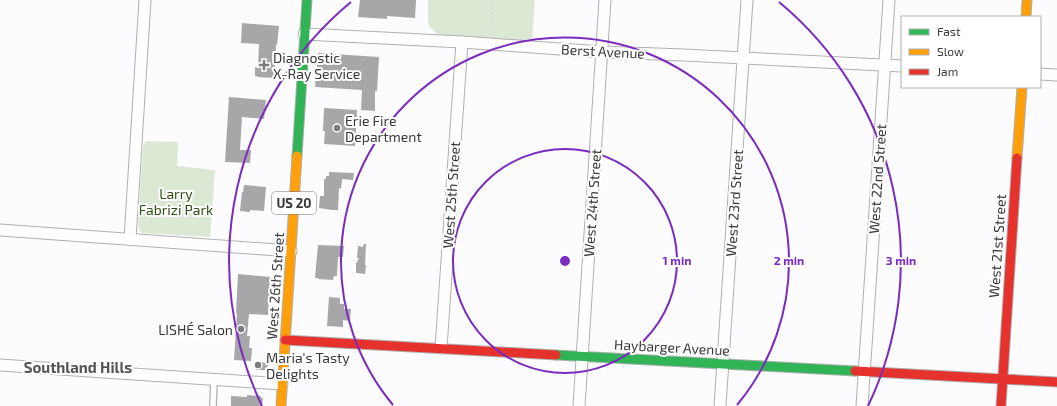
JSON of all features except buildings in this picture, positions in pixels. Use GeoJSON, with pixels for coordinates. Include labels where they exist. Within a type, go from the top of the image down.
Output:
{"type":"FeatureCollection","features":[{"type":"Feature","properties":{"kind":"street"},"geometry":{"type":"LineString","coordinates":[[130,239],[145,0]]}},
{"type":"Feature","properties":{"kind":"street","name":"West 26th Street"},"geometry":{"type":"LineString","coordinates":[[281,406],[307,0]]}},
{"type":"Feature","properties":{"kind":"street","name":"West 24th Street"},"geometry":{"type":"LineString","coordinates":[[578,406],[605,0]]}},
{"type":"Feature","properties":{"kind":"street","name":"West 23rd Street"},"geometry":{"type":"LineString","coordinates":[[720,406],[747,0]]}},
{"type":"Feature","properties":{"kind":"street","name":"West 22nd Street"},"geometry":{"type":"LineString","coordinates":[[862,406],[889,0]]}},
{"type":"Feature","properties":{"kind":"street"},"geometry":{"type":"LineString","coordinates":[[1026,16],[1027,0]]}},
{"type":"Feature","properties":{"kind":"street","name":"Berst Avenue"},"geometry":{"type":"LineString","coordinates":[[304,34],[462,42],[602,52],[901,66]]}},
{"type":"Feature","properties":{"kind":"street","name":"West 25th Street"},"geometry":{"type":"LineString","coordinates":[[441,348],[462,42]]}},
{"type":"Feature","properties":{"kind":"street"},"geometry":{"type":"LineString","coordinates":[[1041,74],[1057,75]]}},
{"type":"Feature","properties":{"kind":"street","name":"West 21st Street"},"geometry":{"type":"LineString","coordinates":[[1001,406],[1022,88]]}},
{"type":"Feature","properties":{"kind":"street"},"geometry":{"type":"LineString","coordinates":[[0,230],[291,251]]}},
{"type":"Feature","properties":{"kind":"street","name":"Haybarger Avenue"},"geometry":{"type":"LineString","coordinates":[[285,340],[1057,382]]}},
{"type":"Feature","properties":{"kind":"street"},"geometry":{"type":"LineString","coordinates":[[0,365],[282,384]]}},
{"type":"Feature","properties":{"kind":"lane"},"geometry":{"type":"LineString","coordinates":[[212,406],[214,379]]}},
{"type":"Feature","properties":{"kind":"path"},"geometry":{"type":"LineString","coordinates":[[489,44],[492,17],[491,0]]}},
{"type":"Feature","properties":{"kind":"green space"},"geometry":{"type":"Polygon","coordinates":[[[428,0],[535,0],[532,42],[439,36],[429,26],[428,0]]]}},
{"type":"Feature","properties":{"kind":"green space","name":"Larry Fabrizi Park"},"geometry":{"type":"Polygon","coordinates":[[[147,141],[178,142],[177,166],[215,170],[210,237],[142,233],[139,229],[138,224],[143,145],[147,141]]]}},
{"type":"Feature","properties":{"kind":"traffic: fast"},"geometry":{"type":"LineString","coordinates":[[297,156],[307,0]]}},
{"type":"Feature","properties":{"kind":"traffic: fast"},"geometry":{"type":"LineString","coordinates":[[556,355],[855,371]]}},
{"type":"Feature","properties":{"kind":"traffic: slow"},"geometry":{"type":"LineString","coordinates":[[1026,16],[1027,0]]}},
{"type":"Feature","properties":{"kind":"traffic: slow"},"geometry":{"type":"LineString","coordinates":[[1017,158],[1022,88]]}},
{"type":"Feature","properties":{"kind":"traffic: slow"},"geometry":{"type":"LineString","coordinates":[[281,406],[297,156]]}},
{"type":"Feature","properties":{"kind":"traffic: jam"},"geometry":{"type":"LineString","coordinates":[[1001,406],[1017,158]]}},
{"type":"Feature","properties":{"kind":"traffic: jam"},"geometry":{"type":"LineString","coordinates":[[285,340],[556,355]]}},
{"type":"Feature","properties":{"kind":"traffic: jam"},"geometry":{"type":"LineString","coordinates":[[855,371],[1057,382]]}},
{"type":"Feature","properties":{"kind":"place","name":"Diagnostic X-Ray Service"},"geometry":{"type":"Point","coordinates":[264,65]}},
{"type":"Feature","properties":{"kind":"place","name":"Erie Fire Department"},"geometry":{"type":"Point","coordinates":[337,128]}},
{"type":"Feature","properties":{"kind":"place","name":"LISHÉ Salon"},"geometry":{"type":"Point","coordinates":[241,329]}},
{"type":"Feature","properties":{"kind":"place","name":"Maria's Tasty Delights"},"geometry":{"type":"Point","coordinates":[258,365]}},
{"type":"Feature","properties":{"kind":"district","name":"Southland Hills"},"geometry":{"type":"Point","coordinates":[78,367]}}]}
